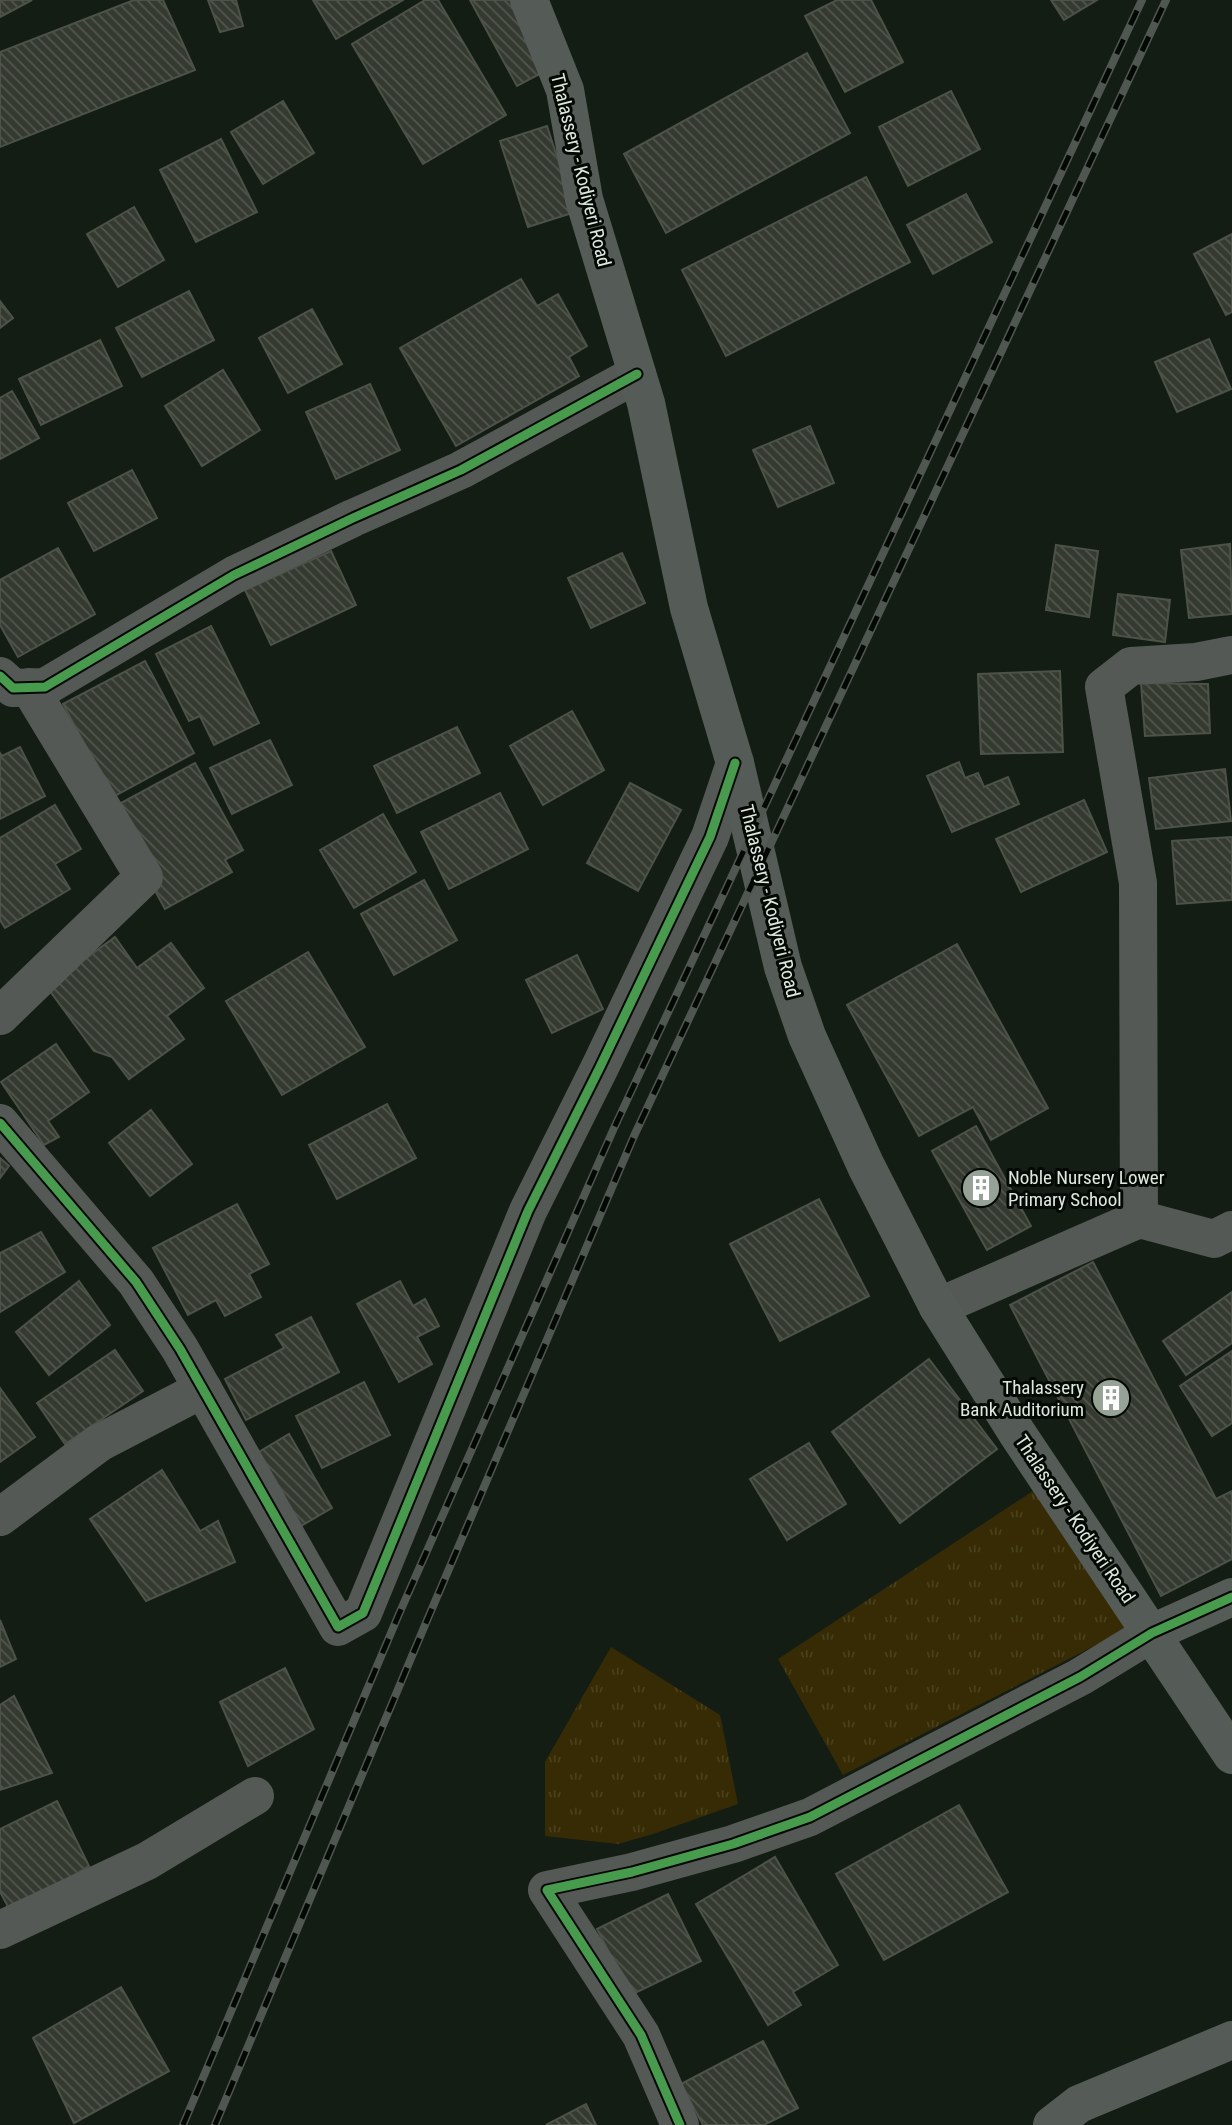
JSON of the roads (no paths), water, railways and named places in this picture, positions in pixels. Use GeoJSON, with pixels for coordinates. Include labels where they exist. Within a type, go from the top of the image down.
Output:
{"type":"FeatureCollection","features":[{"type":"Feature","properties":{"kind":"main road","name":"Thalassery - Kodiyeri Road"},"geometry":{"type":"LineString","coordinates":[[528,0],[565,90],[584,200],[646,403],[689,608],[735,762],[783,967],[807,1036],[860,1154],[937,1307],[1017,1433],[1232,1755]]}},
{"type":"Feature","properties":{"kind":"main road"},"geometry":{"type":"LineString","coordinates":[[1152,1633],[1232,1597]]}},
{"type":"Feature","properties":{"kind":"main road"},"geometry":{"type":"LineString","coordinates":[[1052,2125],[1079,2104],[1232,2040]]}},
{"type":"Feature","properties":{"kind":"street"},"geometry":{"type":"LineString","coordinates":[[15,682],[45,687],[233,575],[461,470],[637,374]]}},
{"type":"Feature","properties":{"kind":"street"},"geometry":{"type":"LineString","coordinates":[[1139,1219],[1138,883],[1104,687],[1131,666],[1196,662],[1232,654]]}},
{"type":"Feature","properties":{"kind":"street"},"geometry":{"type":"LineString","coordinates":[[0,1016],[144,877],[15,682]]}},
{"type":"Feature","properties":{"kind":"street"},"geometry":{"type":"LineString","coordinates":[[0,1123],[136,1282],[180,1349],[338,1627],[363,1613],[528,1211],[710,837],[735,762]]}},
{"type":"Feature","properties":{"kind":"street"},"geometry":{"type":"LineString","coordinates":[[937,1307],[1139,1219],[1214,1239],[1232,1230]]}},
{"type":"Feature","properties":{"kind":"street"},"geometry":{"type":"LineString","coordinates":[[0,1517],[99,1443],[203,1389]]}},
{"type":"Feature","properties":{"kind":"street"},"geometry":{"type":"LineString","coordinates":[[680,2125],[640,2035],[548,1891],[632,1872],[733,1844],[810,1817],[1080,1677],[1152,1633]]}},
{"type":"Feature","properties":{"kind":"street"},"geometry":{"type":"LineString","coordinates":[[0,1930],[147,1861],[255,1796]]}},
{"type":"Feature","properties":{"kind":"railway"},"geometry":{"type":"LineString","coordinates":[[183,2125],[399,1614],[614,1128],[1142,0]]}},
{"type":"Feature","properties":{"kind":"railway"},"geometry":{"type":"LineString","coordinates":[[215,2125],[634,1136],[1166,0]]}},
{"type":"Feature","properties":{"kind":"place","name":"Noble Nursery Lower Primary School"},"geometry":{"type":"Point","coordinates":[981,1188]}},
{"type":"Feature","properties":{"kind":"place","name":"Thalassery Bank Auditorium"},"geometry":{"type":"Point","coordinates":[1111,1398]}}]}
